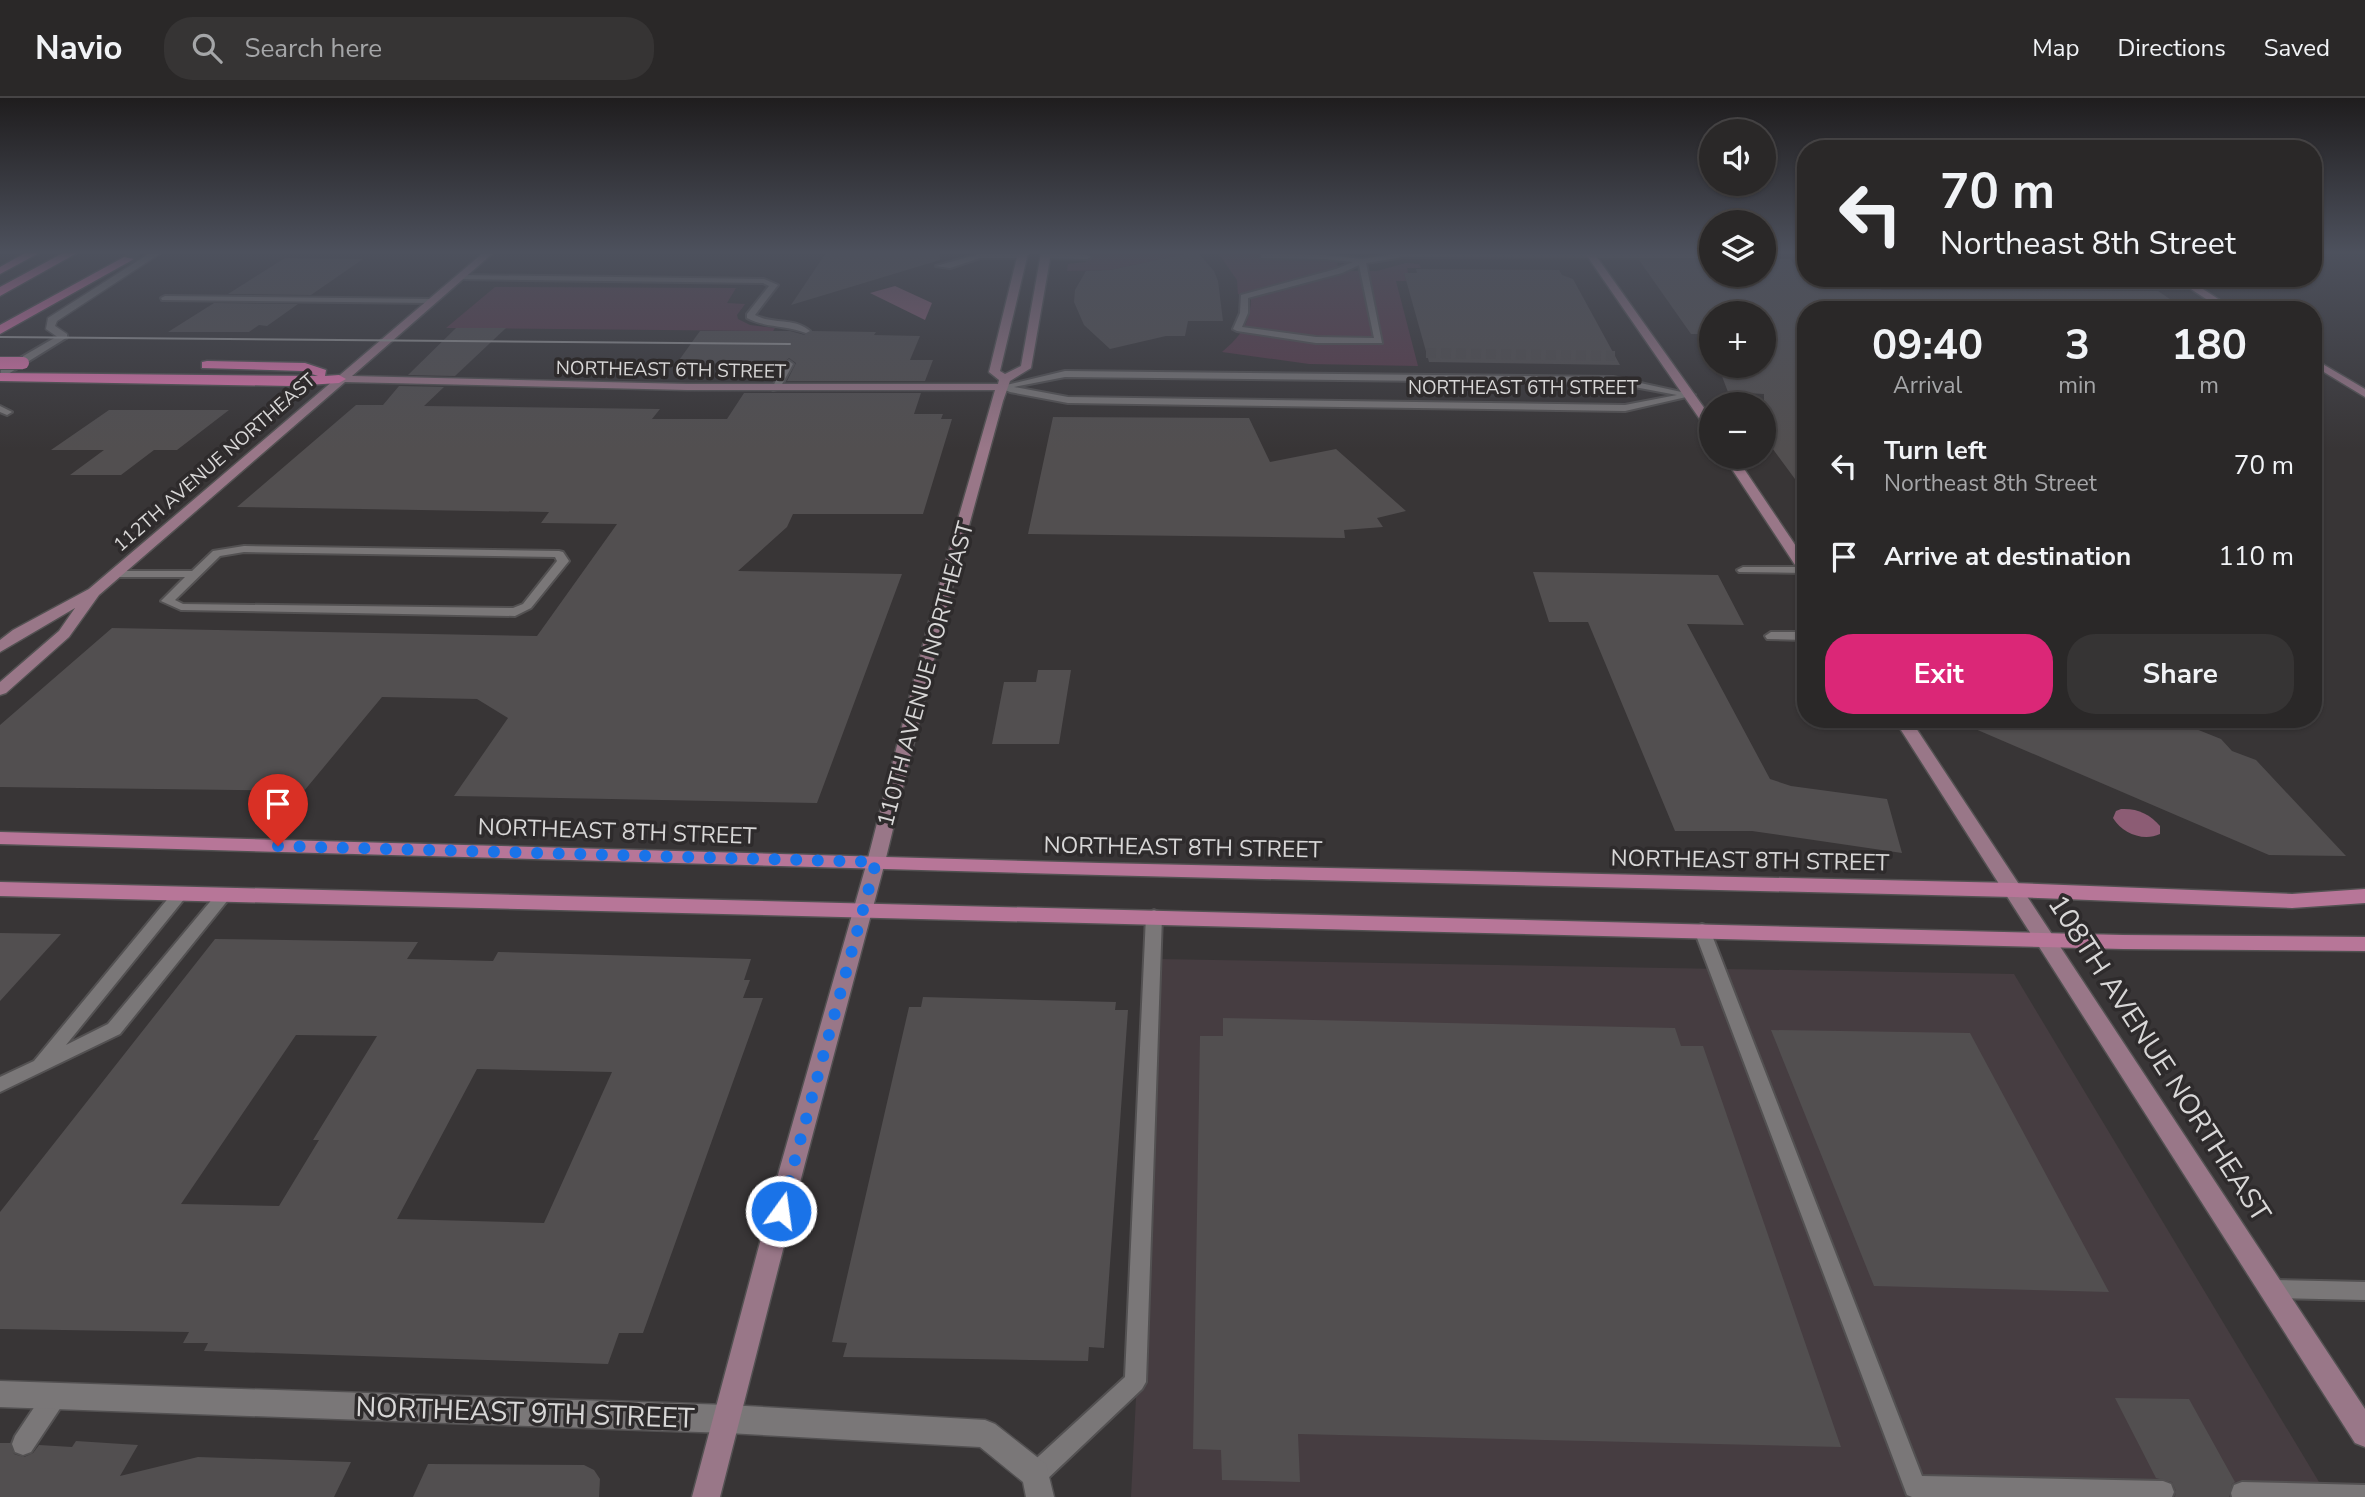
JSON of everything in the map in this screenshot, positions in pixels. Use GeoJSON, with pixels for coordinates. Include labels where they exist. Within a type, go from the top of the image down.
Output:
{"type":"FeatureCollection","features":[{"type":"Feature","properties":{"kind":"highway"},"geometry":{"type":"LineString","coordinates":[[0,330],[19,318]]}},
{"type":"Feature","properties":{"kind":"highway"},"geometry":{"type":"LineString","coordinates":[[0,363],[46,363]]}},
{"type":"Feature","properties":{"kind":"highway"},"geometry":{"type":"LineString","coordinates":[[199,365],[305,367],[339,379]]}},
{"type":"Feature","properties":{"kind":"highway"},"geometry":{"type":"LineString","coordinates":[[0,377],[291,382],[339,379]]}},
{"type":"Feature","properties":{"kind":"main road","name":"NORTHEAST 8TH STREET"},"geometry":{"type":"LineString","coordinates":[[0,838],[2013,890],[2292,901],[2338,895],[2365,896]]}},
{"type":"Feature","properties":{"kind":"main road"},"geometry":{"type":"LineString","coordinates":[[0,890],[2046,939],[2365,944]]}},
{"type":"Feature","properties":{"kind":"street"},"geometry":{"type":"LineString","coordinates":[[55,318],[50,327],[62,336]]}},
{"type":"Feature","properties":{"kind":"street","name":"112TH AVENUE NORTHEAST"},"geometry":{"type":"LineString","coordinates":[[0,690],[64,634],[94,592],[411,318]]}},
{"type":"Feature","properties":{"kind":"street","name":"110TH AVENUE NORTHEAST"},"geometry":{"type":"LineString","coordinates":[[706,1497],[791,1171],[876,862],[902,752],[1003,385],[994,372],[1007,318]]}},
{"type":"Feature","properties":{"kind":"street"},"geometry":{"type":"LineString","coordinates":[[1003,385],[1026,368],[1034,318]]}},
{"type":"Feature","properties":{"kind":"street"},"geometry":{"type":"LineString","coordinates":[[1635,318],[1699,408]]}},
{"type":"Feature","properties":{"kind":"street"},"geometry":{"type":"LineString","coordinates":[[2322,367],[2365,394]]}},
{"type":"Feature","properties":{"kind":"street","name":"NORTHEAST 6TH STREET"},"geometry":{"type":"LineString","coordinates":[[339,379],[776,388],[1003,385]]}},
{"type":"Feature","properties":{"kind":"street"},"geometry":{"type":"LineString","coordinates":[[1738,469],[1797,558]]}},
{"type":"Feature","properties":{"kind":"street","name":"112TH AVENUE NORTHEAST"},"geometry":{"type":"LineString","coordinates":[[0,647],[18,633],[94,592]]}},
{"type":"Feature","properties":{"kind":"street","name":"108TH AVENUE NORTHEAST"},"geometry":{"type":"LineString","coordinates":[[1908,728],[2365,1433]]}},
{"type":"Feature","properties":{"kind":"street","name":"NORTHEAST 9TH STREET"},"geometry":{"type":"LineString","coordinates":[[0,1394],[728,1419],[985,1434],[1038,1486]]}},
{"type":"Feature","properties":{"kind":"lane"},"geometry":{"type":"LineString","coordinates":[[753,318],[756,321],[799,326],[806,331]]}},
{"type":"Feature","properties":{"kind":"lane"},"geometry":{"type":"LineString","coordinates":[[1242,318],[1237,329],[1316,340],[1379,341],[1374,318]]}},
{"type":"Feature","properties":{"kind":"lane"},"geometry":{"type":"LineString","coordinates":[[0,377],[4,371],[62,336]]}},
{"type":"Feature","properties":{"kind":"lane"},"geometry":{"type":"LineString","coordinates":[[776,388],[789,364]]}},
{"type":"Feature","properties":{"kind":"lane","name":"NORTHEAST 6TH STREET"},"geometry":{"type":"LineString","coordinates":[[1003,385],[1065,374],[1613,380],[1690,395]]}},
{"type":"Feature","properties":{"kind":"lane","name":"NORTHEAST 6TH STREET"},"geometry":{"type":"LineString","coordinates":[[1003,385],[1068,400],[1625,408],[1690,395]]}},
{"type":"Feature","properties":{"kind":"lane"},"geometry":{"type":"LineString","coordinates":[[114,574],[195,574],[217,553],[244,549],[559,554],[563,561],[527,606],[515,612],[181,607],[167,601],[195,574]]}},
{"type":"Feature","properties":{"kind":"lane"},"geometry":{"type":"LineString","coordinates":[[1743,570],[1797,571]]}},
{"type":"Feature","properties":{"kind":"lane"},"geometry":{"type":"LineString","coordinates":[[1771,636],[1797,636]]}},
{"type":"Feature","properties":{"kind":"lane"},"geometry":{"type":"LineString","coordinates":[[38,1066],[180,894]]}},
{"type":"Feature","properties":{"kind":"lane"},"geometry":{"type":"LineString","coordinates":[[0,1085],[114,1030],[224,895]]}},
{"type":"Feature","properties":{"kind":"lane"},"geometry":{"type":"LineString","coordinates":[[1038,1486],[1135,1382],[1154,916]]}},
{"type":"Feature","properties":{"kind":"lane"},"geometry":{"type":"LineString","coordinates":[[1702,930],[1915,1487],[2163,1492]]}},
{"type":"Feature","properties":{"kind":"lane"},"geometry":{"type":"LineString","coordinates":[[2272,1289],[2365,1291]]}},
{"type":"Feature","properties":{"kind":"lane"},"geometry":{"type":"LineString","coordinates":[[23,1444],[55,1396]]}},
{"type":"Feature","properties":{"kind":"lane"},"geometry":{"type":"LineString","coordinates":[[2242,1493],[2365,1496]]}},
{"type":"Feature","properties":{"kind":"shaded area"},"geometry":{"type":"Polygon","coordinates":[[[458,318],[738,318],[750,325],[775,328],[773,331],[446,328],[458,318]]]}},
{"type":"Feature","properties":{"kind":"shaded area"},"geometry":{"type":"Polygon","coordinates":[[[1248,318],[1406,318],[1418,366],[1309,364],[1222,352],[1235,340],[1248,318]]]}},
{"type":"Feature","properties":{"kind":"shaded area"},"geometry":{"type":"Polygon","coordinates":[[[2116,811],[2138,811],[2152,818],[2160,826],[2160,834],[2147,837],[2127,832],[2113,818],[2116,811]]]}},
{"type":"Feature","properties":{"kind":"shaded area"},"geometry":{"type":"Polygon","coordinates":[[[1158,959],[2014,974],[2328,1497],[1131,1497],[1158,959]]]}},
{"type":"Feature","properties":{"kind":"building"},"geometry":{"type":"Polygon","coordinates":[[[190,318],[278,318],[267,326],[259,325],[249,332],[168,332],[190,318]]]}},
{"type":"Feature","properties":{"kind":"building"},"geometry":{"type":"Polygon","coordinates":[[[1081,318],[1223,318],[1223,321],[1188,321],[1185,336],[1166,336],[1110,349],[1084,325],[1081,318]]]}},
{"type":"Feature","properties":{"kind":"building"},"geometry":{"type":"Polygon","coordinates":[[[1417,318],[1594,318],[1620,365],[1429,362],[1417,318]]]}},
{"type":"Feature","properties":{"kind":"building"},"geometry":{"type":"Polygon","coordinates":[[[1680,318],[1699,318],[1699,334],[1691,334],[1680,318]]]}},
{"type":"Feature","properties":{"kind":"building"},"geometry":{"type":"Polygon","coordinates":[[[1776,318],[1797,318],[1797,482],[1776,453],[1776,392],[1728,392],[1723,378],[1776,378],[1776,318]]]}},
{"type":"Feature","properties":{"kind":"building"},"geometry":{"type":"Polygon","coordinates":[[[456,328],[506,328],[455,376],[408,375],[456,328]]]}},
{"type":"Feature","properties":{"kind":"building"},"geometry":{"type":"Polygon","coordinates":[[[700,331],[790,331],[805,335],[812,331],[876,332],[874,335],[920,336],[910,360],[933,360],[925,381],[787,381],[796,363],[789,358],[773,381],[751,381],[763,364],[677,363],[700,331]]]}},
{"type":"Feature","properties":{"kind":"building"},"geometry":{"type":"Polygon","coordinates":[[[399,386],[444,387],[424,406],[660,409],[652,419],[727,419],[744,393],[921,393],[914,414],[943,414],[941,419],[952,419],[923,514],[793,514],[787,527],[738,571],[902,574],[817,803],[454,796],[508,718],[477,699],[382,697],[304,791],[0,787],[0,725],[112,628],[537,636],[617,524],[541,523],[549,512],[237,507],[356,405],[383,405],[399,386]]]}},
{"type":"Feature","properties":{"kind":"building"},"geometry":{"type":"Polygon","coordinates":[[[109,410],[229,410],[177,450],[154,450],[121,475],[70,475],[104,450],[51,450],[109,410]]]}},
{"type":"Feature","properties":{"kind":"building"},"geometry":{"type":"Polygon","coordinates":[[[1053,417],[1249,418],[1270,462],[1336,449],[1406,511],[1377,518],[1383,527],[1344,530],[1345,538],[1028,534],[1053,417]]]}},
{"type":"Feature","properties":{"kind":"building"},"geometry":{"type":"Polygon","coordinates":[[[1533,572],[1718,575],[1744,625],[1687,624],[1770,779],[1791,786],[1887,799],[1902,853],[1752,831],[1675,831],[1588,622],[1549,622],[1533,572]]]}},
{"type":"Feature","properties":{"kind":"building"},"geometry":{"type":"Polygon","coordinates":[[[1038,670],[1071,670],[1059,744],[992,744],[1004,682],[1036,682],[1038,670]]]}},
{"type":"Feature","properties":{"kind":"building"},"geometry":{"type":"Polygon","coordinates":[[[1973,728],[2194,728],[2221,739],[2232,751],[2256,760],[2346,856],[2269,855],[1973,728]]]}},
{"type":"Feature","properties":{"kind":"building"},"geometry":{"type":"Polygon","coordinates":[[[0,933],[61,934],[0,1001],[0,933]]]}},
{"type":"Feature","properties":{"kind":"building"},"geometry":{"type":"Polygon","coordinates":[[[215,939],[418,942],[407,959],[493,961],[498,952],[751,959],[744,980],[750,980],[743,998],[763,998],[643,1333],[619,1333],[608,1364],[204,1351],[208,1343],[183,1343],[189,1332],[0,1329],[0,1212],[215,939]],[[296,1035],[181,1204],[279,1206],[319,1140],[313,1140],[377,1036],[296,1035]],[[477,1069],[397,1219],[544,1223],[612,1072],[477,1069]]]}},
{"type":"Feature","properties":{"kind":"building"},"geometry":{"type":"Polygon","coordinates":[[[923,997],[1116,1002],[1115,1010],[1128,1010],[1104,1348],[1089,1347],[1088,1361],[843,1357],[847,1343],[832,1342],[909,1007],[921,1007],[923,997]]]}},
{"type":"Feature","properties":{"kind":"building"},"geometry":{"type":"Polygon","coordinates":[[[1223,1018],[1675,1028],[1681,1046],[1703,1046],[1841,1447],[1298,1434],[1300,1482],[1222,1480],[1221,1450],[1193,1449],[1200,1036],[1223,1036],[1223,1018]]]}},
{"type":"Feature","properties":{"kind":"building"},"geometry":{"type":"Polygon","coordinates":[[[1771,1030],[1970,1033],[2109,1292],[1874,1286],[1771,1030]]]}},
{"type":"Feature","properties":{"kind":"building"},"geometry":{"type":"Polygon","coordinates":[[[2115,1398],[2189,1399],[2235,1482],[2229,1497],[2175,1497],[2176,1491],[2172,1482],[2156,1478],[2115,1398]]]}},
{"type":"Feature","properties":{"kind":"building"},"geometry":{"type":"Polygon","coordinates":[[[76,1441],[138,1445],[120,1476],[198,1457],[351,1462],[334,1497],[0,1497],[0,1443],[10,1443],[14,1454],[24,1457],[33,1453],[39,1445],[72,1447],[76,1441]]]}},
{"type":"Feature","properties":{"kind":"building"},"geometry":{"type":"Polygon","coordinates":[[[428,1464],[584,1465],[594,1470],[600,1479],[599,1497],[413,1497],[428,1464]]]}},
{"type":"Feature","properties":{"kind":"tunnel"},"geometry":{"type":"LineString","coordinates":[[1426,353],[1615,356]]}},
{"type":"Feature","properties":{"kind":"tram line"},"geometry":{"type":"LineString","coordinates":[[0,337],[790,344]]}},
{"type":"Feature","properties":{"kind":"route"},"geometry":{"type":"LineString","coordinates":[[278,846],[876,862],[781,1211]]}}]}
